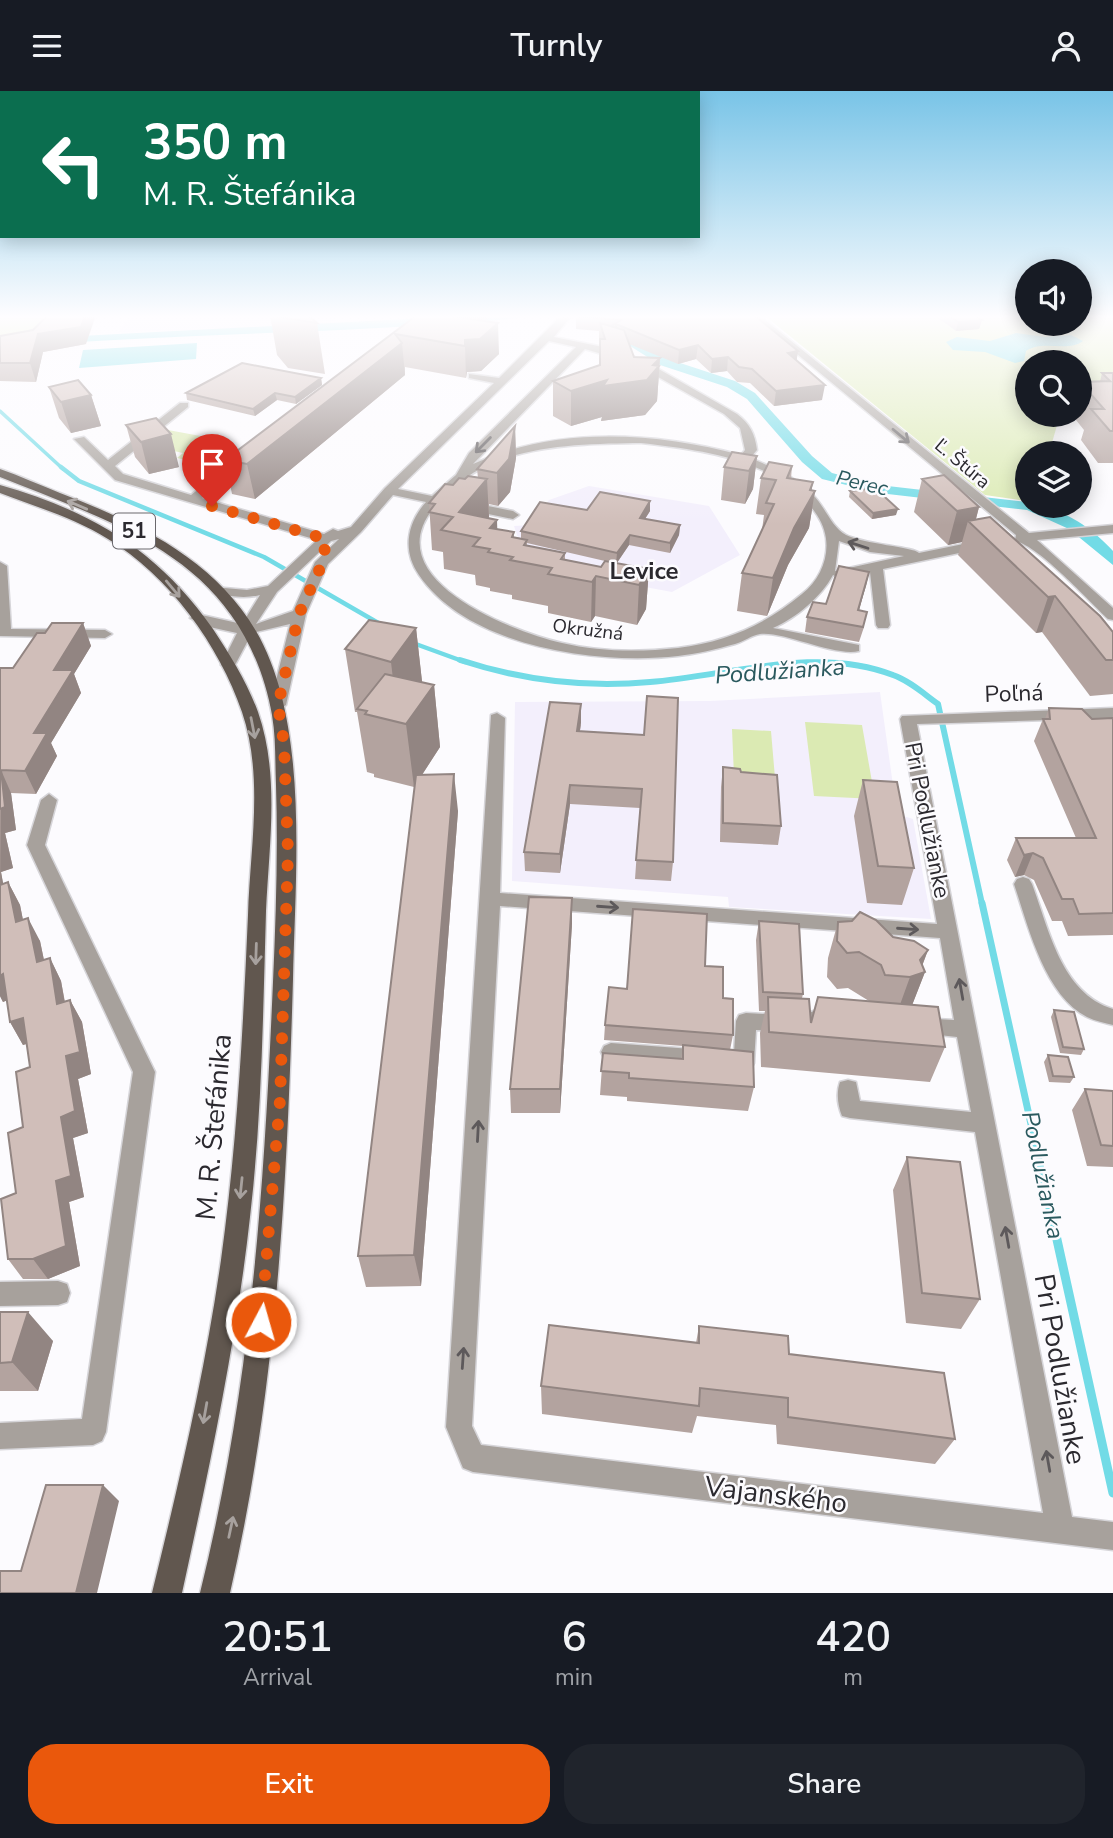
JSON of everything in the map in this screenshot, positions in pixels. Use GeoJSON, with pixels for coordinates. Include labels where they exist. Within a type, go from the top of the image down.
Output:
{"type":"FeatureCollection","features":[{"type":"Feature","properties":{"kind":"main road","name":"51"},"geometry":{"type":"LineString","coordinates":[[0,473],[133,531],[173,554],[218,590],[247,630],[265,663],[278,705],[284,744],[288,853],[275,1180],[249,1445],[215,1593]]}},
{"type":"Feature","properties":{"kind":"main road","name":"M. R. Štefánika"},"geometry":{"type":"LineString","coordinates":[[0,489],[79,519],[124,543],[167,582],[197,618],[228,665],[253,723],[261,776],[248,1120],[239,1217],[200,1444],[167,1593]]}},
{"type":"Feature","properties":{"kind":"street"},"geometry":{"type":"LineString","coordinates":[[278,705],[299,614],[314,575],[323,562],[357,529],[389,491],[500,385]]}},
{"type":"Feature","properties":{"kind":"street"},"geometry":{"type":"LineString","coordinates":[[459,477],[473,454],[543,385]]}},
{"type":"Feature","properties":{"kind":"street"},"geometry":{"type":"LineString","coordinates":[[679,385],[741,421],[750,433],[751,450],[743,460]]}},
{"type":"Feature","properties":{"kind":"street","name":"Ľ. Štúra"},"geometry":{"type":"LineString","coordinates":[[839,385],[1049,556],[1113,616]]}},
{"type":"Feature","properties":{"kind":"street"},"geometry":{"type":"LineString","coordinates":[[108,465],[184,405]]}},
{"type":"Feature","properties":{"kind":"street"},"geometry":{"type":"LineString","coordinates":[[80,439],[118,477],[326,539],[357,529]]}},
{"type":"Feature","properties":{"kind":"street","name":"Okružná"},"geometry":{"type":"LineString","coordinates":[[828,576],[796,610],[761,630],[709,646],[637,654],[568,649],[493,628],[449,601],[419,565],[413,540],[420,517],[433,500],[459,477],[523,450],[586,441],[667,442],[711,450],[743,460],[785,479],[808,496],[822,513],[831,531]]}},
{"type":"Feature","properties":{"kind":"street"},"geometry":{"type":"LineString","coordinates":[[192,500],[257,449]]}},
{"type":"Feature","properties":{"kind":"street"},"geometry":{"type":"LineString","coordinates":[[228,665],[256,610],[277,584],[369,502],[389,491],[513,515]]}},
{"type":"Feature","properties":{"kind":"street"},"geometry":{"type":"LineString","coordinates":[[831,531],[833,556],[828,576],[876,568],[1002,539],[1113,529]]}},
{"type":"Feature","properties":{"kind":"street"},"geometry":{"type":"LineString","coordinates":[[831,531],[843,540],[880,551],[937,555]]}},
{"type":"Feature","properties":{"kind":"street"},"geometry":{"type":"LineString","coordinates":[[323,562],[326,539]]}},
{"type":"Feature","properties":{"kind":"street"},"geometry":{"type":"LineString","coordinates":[[0,566],[4,633],[105,634]]}},
{"type":"Feature","properties":{"kind":"street"},"geometry":{"type":"LineString","coordinates":[[876,568],[883,625]]}},
{"type":"Feature","properties":{"kind":"street"},"geometry":{"type":"LineString","coordinates":[[218,590],[247,594],[277,584]]}},
{"type":"Feature","properties":{"kind":"street"},"geometry":{"type":"LineString","coordinates":[[197,618],[228,629],[247,630],[268,628],[299,614]]}},
{"type":"Feature","properties":{"kind":"street"},"geometry":{"type":"LineString","coordinates":[[761,630],[853,647]]}},
{"type":"Feature","properties":{"kind":"street","name":"Poľná"},"geometry":{"type":"LineString","coordinates":[[917,718],[1113,713]]}},
{"type":"Feature","properties":{"kind":"street"},"geometry":{"type":"LineString","coordinates":[[491,899],[497,718]]}},
{"type":"Feature","properties":{"kind":"street","name":"Pri Podlužianke"},"geometry":{"type":"LineString","coordinates":[[917,718],[908,719],[1060,1528]]}},
{"type":"Feature","properties":{"kind":"street"},"geometry":{"type":"LineString","coordinates":[[0,1436],[93,1432],[144,1072],[36,845],[49,800]]}},
{"type":"Feature","properties":{"kind":"street"},"geometry":{"type":"LineString","coordinates":[[1023,884],[1065,989],[1087,1010],[1113,1017]]}},
{"type":"Feature","properties":{"kind":"street","name":"Pri Podlužianke"},"geometry":{"type":"LineString","coordinates":[[491,899],[950,932]]}},
{"type":"Feature","properties":{"kind":"street","name":"Vajanského"},"geometry":{"type":"LineString","coordinates":[[491,899],[459,1427],[473,1458],[1101,1534]]}},
{"type":"Feature","properties":{"kind":"street"},"geometry":{"type":"LineString","coordinates":[[611,1052],[744,1063],[746,1021],[804,1024],[816,1018],[857,1021]]}},
{"type":"Feature","properties":{"kind":"street"},"geometry":{"type":"LineString","coordinates":[[898,1024],[968,1029]]}},
{"type":"Feature","properties":{"kind":"street"},"geometry":{"type":"LineString","coordinates":[[848,1089],[850,1109],[985,1123]]}},
{"type":"Feature","properties":{"kind":"street"},"geometry":{"type":"LineString","coordinates":[[0,1294],[58,1293]]}},
{"type":"Feature","properties":{"kind":"shaded area"},"geometry":{"type":"Polygon","coordinates":[[[589,486],[709,506],[740,555],[672,592],[527,565],[514,526],[530,525],[549,500],[589,486]]]}},
{"type":"Feature","properties":{"kind":"shaded area"},"geometry":{"type":"Polygon","coordinates":[[[880,692],[897,814],[913,819],[931,919],[729,907],[728,897],[512,881],[515,702],[710,701],[880,692]]]}},
{"type":"Feature","properties":{"kind":"green space"},"geometry":{"type":"Polygon","coordinates":[[[850,385],[1015,385],[1015,427],[1057,427],[1052,441],[1015,441],[1015,499],[985,495],[850,385]]]}},
{"type":"Feature","properties":{"kind":"green space"},"geometry":{"type":"Polygon","coordinates":[[[1092,385],[1113,385],[1113,388],[1092,388],[1092,385]]]}},
{"type":"Feature","properties":{"kind":"green space"},"geometry":{"type":"Polygon","coordinates":[[[168,430],[233,442],[204,464],[177,458],[183,453],[146,445],[168,430]]]}},
{"type":"Feature","properties":{"kind":"green space"},"geometry":{"type":"Polygon","coordinates":[[[805,722],[862,725],[875,799],[814,796],[805,722]]]}},
{"type":"Feature","properties":{"kind":"green space"},"geometry":{"type":"Polygon","coordinates":[[[732,729],[771,731],[775,778],[734,776],[732,729]]]}},
{"type":"Feature","properties":{"kind":"building"},"geometry":{"type":"Polygon","coordinates":[[[82,385],[91,395],[61,402],[49,387],[82,385]]]}},
{"type":"Feature","properties":{"kind":"building"},"geometry":{"type":"Polygon","coordinates":[[[201,385],[311,385],[295,397],[275,393],[253,409],[186,393],[201,385]]]}},
{"type":"Feature","properties":{"kind":"building"},"geometry":{"type":"Polygon","coordinates":[[[324,385],[348,385],[247,464],[225,460],[324,385]]]}},
{"type":"Feature","properties":{"kind":"building"},"geometry":{"type":"Polygon","coordinates":[[[560,385],[590,385],[571,391],[560,385]]]}},
{"type":"Feature","properties":{"kind":"building"},"geometry":{"type":"Polygon","coordinates":[[[770,385],[824,385],[776,391],[770,385]]]}},
{"type":"Feature","properties":{"kind":"building"},"geometry":{"type":"Polygon","coordinates":[[[1092,385],[1113,385],[1113,431],[1110,431],[1092,409],[1104,409],[1092,396],[1092,385]]]}},
{"type":"Feature","properties":{"kind":"building"},"geometry":{"type":"Polygon","coordinates":[[[156,418],[171,434],[141,442],[126,425],[156,418]]]}},
{"type":"Feature","properties":{"kind":"building"},"geometry":{"type":"Polygon","coordinates":[[[515,426],[509,459],[497,473],[477,469],[515,426]]]}},
{"type":"Feature","properties":{"kind":"building"},"geometry":{"type":"Polygon","coordinates":[[[732,452],[757,456],[749,471],[724,467],[732,452]]]}},
{"type":"Feature","properties":{"kind":"building"},"geometry":{"type":"Polygon","coordinates":[[[769,462],[792,466],[787,478],[813,482],[810,490],[815,491],[794,528],[773,578],[742,573],[774,504],[766,503],[776,480],[761,478],[769,462]]]}},
{"type":"Feature","properties":{"kind":"building"},"geometry":{"type":"Polygon","coordinates":[[[944,475],[979,507],[957,511],[922,479],[944,475]]]}},
{"type":"Feature","properties":{"kind":"building"},"geometry":{"type":"Polygon","coordinates":[[[468,476],[487,479],[459,512],[497,520],[490,528],[514,532],[512,537],[527,540],[524,545],[565,553],[561,559],[601,567],[605,561],[649,569],[639,585],[596,576],[592,582],[548,574],[552,568],[510,560],[513,557],[473,546],[480,538],[441,530],[453,517],[429,512],[435,504],[429,503],[445,484],[453,485],[459,478],[465,479],[468,476]]]}},
{"type":"Feature","properties":{"kind":"building"},"geometry":{"type":"Polygon","coordinates":[[[875,488],[898,509],[873,513],[850,491],[875,488]]]}},
{"type":"Feature","properties":{"kind":"building"},"geometry":{"type":"Polygon","coordinates":[[[600,492],[650,501],[640,518],[680,525],[670,543],[630,535],[617,553],[521,531],[540,502],[587,510],[600,492]]]}},
{"type":"Feature","properties":{"kind":"building"},"geometry":{"type":"Polygon","coordinates":[[[990,517],[1100,616],[1113,632],[1113,660],[1106,660],[1055,596],[1048,597],[968,521],[990,517]]]}},
{"type":"Feature","properties":{"kind":"building"},"geometry":{"type":"Polygon","coordinates":[[[839,566],[869,572],[858,610],[867,612],[863,627],[807,617],[813,602],[826,604],[839,566]]]}},
{"type":"Feature","properties":{"kind":"building"},"geometry":{"type":"Polygon","coordinates":[[[369,620],[416,628],[391,662],[345,649],[369,620]]]}},
{"type":"Feature","properties":{"kind":"building"},"geometry":{"type":"Polygon","coordinates":[[[52,623],[83,623],[54,670],[73,670],[34,733],[47,733],[25,771],[1,770],[5,807],[0,809],[0,668],[13,668],[37,633],[45,633],[52,623]]]}},
{"type":"Feature","properties":{"kind":"building"},"geometry":{"type":"Polygon","coordinates":[[[385,674],[434,685],[406,724],[365,714],[367,711],[357,709],[385,674]]]}},
{"type":"Feature","properties":{"kind":"building"},"geometry":{"type":"Polygon","coordinates":[[[647,696],[678,698],[673,862],[636,860],[642,789],[570,785],[560,854],[524,852],[550,702],[581,704],[577,731],[644,735],[647,696]]]}},
{"type":"Feature","properties":{"kind":"building"},"geometry":{"type":"Polygon","coordinates":[[[1049,708],[1082,709],[1092,719],[1113,718],[1113,913],[1079,914],[1073,899],[1062,899],[1043,858],[1033,853],[1024,855],[1016,838],[1096,838],[1043,719],[1050,719],[1049,708]]]}},
{"type":"Feature","properties":{"kind":"building"},"geometry":{"type":"Polygon","coordinates":[[[723,767],[740,769],[741,772],[777,775],[781,826],[723,823],[723,767]]]}},
{"type":"Feature","properties":{"kind":"building"},"geometry":{"type":"Polygon","coordinates":[[[454,774],[414,1255],[358,1256],[416,775],[454,774]]]}},
{"type":"Feature","properties":{"kind":"building"},"geometry":{"type":"Polygon","coordinates":[[[863,780],[897,782],[914,868],[878,866],[863,780]]]}},
{"type":"Feature","properties":{"kind":"building"},"geometry":{"type":"Polygon","coordinates":[[[8,882],[16,922],[28,918],[37,962],[50,958],[57,1004],[70,1000],[80,1052],[66,1056],[75,1111],[61,1117],[71,1176],[56,1181],[66,1246],[33,1259],[8,1259],[1,1199],[16,1193],[8,1133],[23,1127],[16,1072],[30,1067],[23,1018],[10,1022],[3,974],[0,976],[0,885],[8,882]]]}},
{"type":"Feature","properties":{"kind":"building"},"geometry":{"type":"Polygon","coordinates":[[[529,897],[572,898],[560,1089],[510,1089],[529,897]]]}},
{"type":"Feature","properties":{"kind":"building"},"geometry":{"type":"Polygon","coordinates":[[[633,909],[707,914],[705,966],[723,967],[723,998],[733,999],[733,1035],[605,1025],[609,987],[627,989],[633,909]]]}},
{"type":"Feature","properties":{"kind":"building"},"geometry":{"type":"Polygon","coordinates":[[[860,912],[876,920],[893,937],[914,941],[928,950],[920,960],[925,972],[910,977],[885,975],[881,965],[859,952],[847,953],[837,941],[838,922],[852,921],[860,912]]]}},
{"type":"Feature","properties":{"kind":"building"},"geometry":{"type":"Polygon","coordinates":[[[759,921],[799,924],[803,994],[763,992],[759,921]]]}},
{"type":"Feature","properties":{"kind":"building"},"geometry":{"type":"Polygon","coordinates":[[[768,997],[809,999],[811,1023],[818,997],[938,1007],[945,1047],[769,1032],[768,997]]]}},
{"type":"Feature","properties":{"kind":"building"},"geometry":{"type":"Polygon","coordinates":[[[1054,1010],[1074,1012],[1084,1049],[1063,1047],[1054,1010]]]}},
{"type":"Feature","properties":{"kind":"building"},"geometry":{"type":"Polygon","coordinates":[[[683,1045],[753,1052],[754,1087],[629,1078],[629,1073],[601,1071],[603,1053],[683,1059],[683,1045]]]}},
{"type":"Feature","properties":{"kind":"building"},"geometry":{"type":"Polygon","coordinates":[[[1048,1055],[1068,1057],[1074,1077],[1053,1076],[1048,1055]]]}},
{"type":"Feature","properties":{"kind":"building"},"geometry":{"type":"Polygon","coordinates":[[[1085,1089],[1113,1091],[1113,1146],[1101,1145],[1085,1089]]]}},
{"type":"Feature","properties":{"kind":"building"},"geometry":{"type":"Polygon","coordinates":[[[907,1157],[960,1162],[980,1299],[922,1293],[907,1157]]]}},
{"type":"Feature","properties":{"kind":"building"},"geometry":{"type":"Polygon","coordinates":[[[0,1312],[28,1312],[12,1362],[0,1363],[0,1312]]]}},
{"type":"Feature","properties":{"kind":"building"},"geometry":{"type":"Polygon","coordinates":[[[549,1325],[699,1343],[699,1326],[788,1336],[789,1354],[944,1373],[955,1439],[788,1417],[788,1398],[700,1388],[699,1406],[541,1386],[549,1325]]]}},
{"type":"Feature","properties":{"kind":"building"},"geometry":{"type":"Polygon","coordinates":[[[46,1485],[103,1485],[76,1593],[0,1593],[0,1571],[21,1571],[46,1485]]]}},
{"type":"Feature","properties":{"kind":"waterway","name":"Perec"},"geometry":{"type":"LineString","coordinates":[[733,385],[751,396],[807,459],[827,476],[879,489],[1015,505]]}},
{"type":"Feature","properties":{"kind":"waterway","name":"Podlužianka"},"geometry":{"type":"LineString","coordinates":[[0,411],[63,469]]}},
{"type":"Feature","properties":{"kind":"waterway","name":"Podlužianka"},"geometry":{"type":"LineString","coordinates":[[61,467],[79,481],[264,557],[380,624]]}},
{"type":"Feature","properties":{"kind":"waterway","name":"Perec"},"geometry":{"type":"LineString","coordinates":[[1060,518],[1095,541],[1113,560]]}},
{"type":"Feature","properties":{"kind":"waterway","name":"Podlužianka"},"geometry":{"type":"LineString","coordinates":[[413,643],[465,662]]}},
{"type":"Feature","properties":{"kind":"waterway","name":"Podlužianka"},"geometry":{"type":"LineString","coordinates":[[460,660],[506,673],[554,681],[602,684],[680,679],[803,662],[864,666],[893,675],[938,704],[982,904]]}},
{"type":"Feature","properties":{"kind":"waterway","name":"Podlužianka"},"geometry":{"type":"LineString","coordinates":[[982,903],[1050,1210]]}},
{"type":"Feature","properties":{"kind":"waterway","name":"Podlužianka"},"geometry":{"type":"LineString","coordinates":[[1050,1208],[1113,1493]]}},
{"type":"Feature","properties":{"kind":"district","name":"Levice"},"geometry":{"type":"Point","coordinates":[644,571]}},
{"type":"Feature","properties":{"kind":"route"},"geometry":{"type":"LineString","coordinates":[[212,506],[326,539],[323,562],[314,575],[299,614],[278,705],[284,744],[288,853],[280,1100],[261,1322]]}}]}
